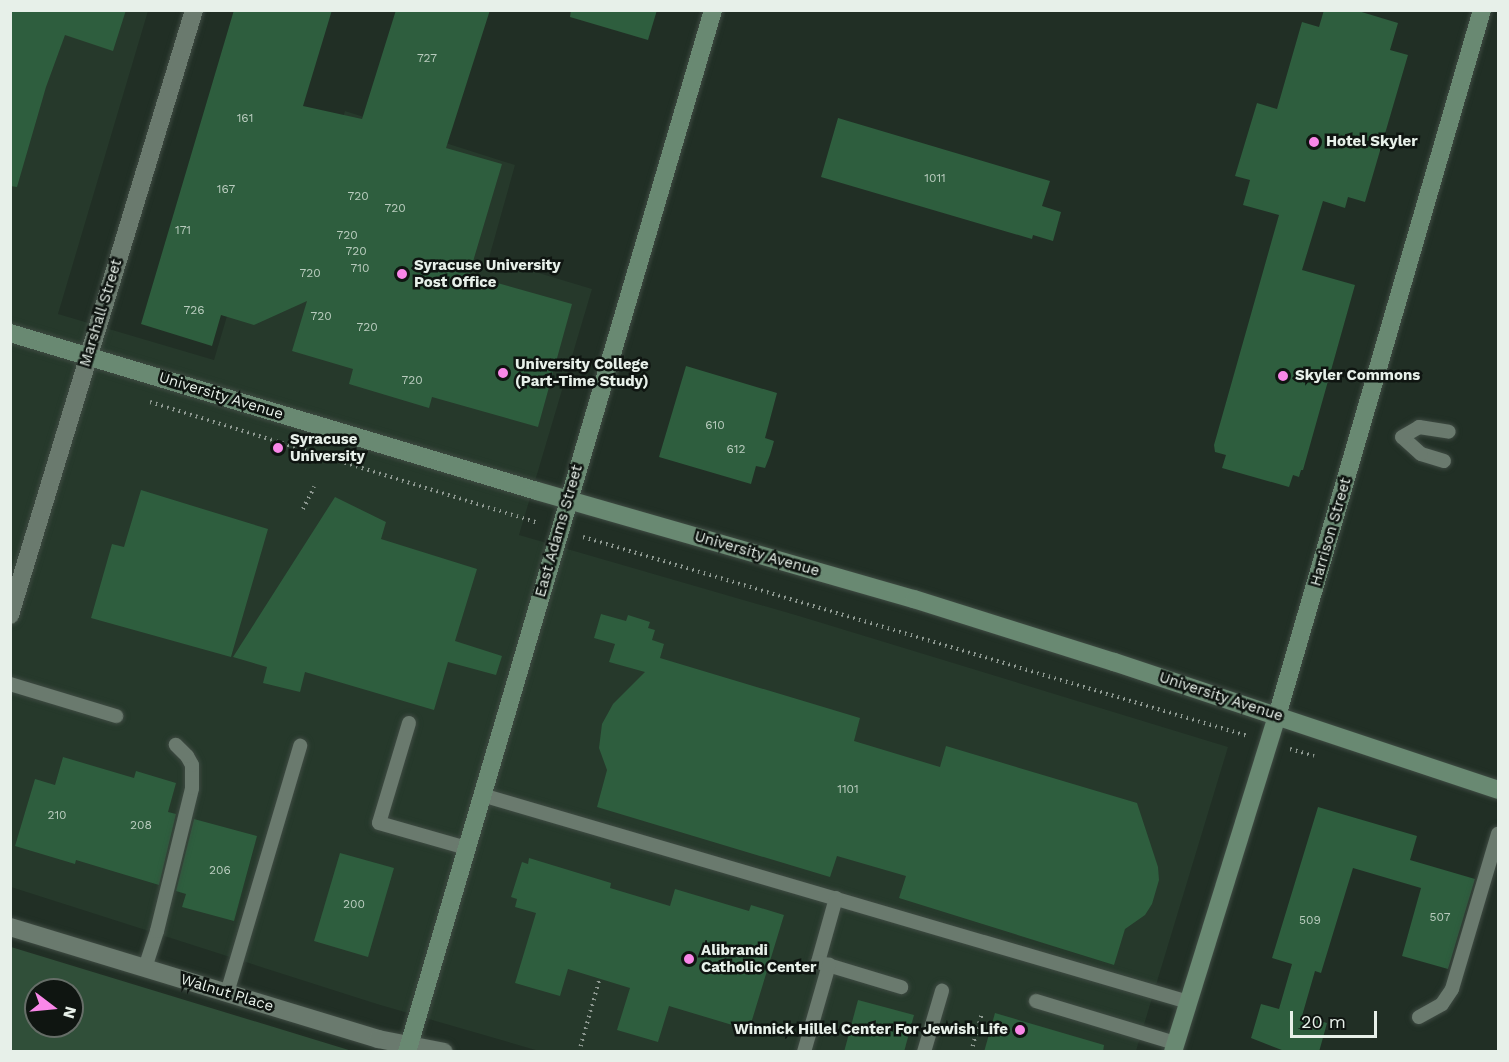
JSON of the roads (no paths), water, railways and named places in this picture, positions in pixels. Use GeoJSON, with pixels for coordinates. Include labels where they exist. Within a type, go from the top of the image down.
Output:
{"type":"FeatureCollection","features":[{"type":"Feature","properties":{"kind":"street","name":"Marshall Street"},"geometry":{"type":"LineString","coordinates":[[10,615],[194,10]]}},
{"type":"Feature","properties":{"kind":"street","name":"East Adams Street"},"geometry":{"type":"LineString","coordinates":[[407,1048],[713,10]]}},
{"type":"Feature","properties":{"kind":"street","name":"Harrison Street"},"geometry":{"type":"LineString","coordinates":[[1174,1047],[1277,716],[1482,10]]}},
{"type":"Feature","properties":{"kind":"street","name":"University Avenue"},"geometry":{"type":"LineString","coordinates":[[10,333],[568,500],[914,599],[1498,790]]}},
{"type":"Feature","properties":{"kind":"street","name":"Walnut Place"},"geometry":{"type":"LineString","coordinates":[[10,927],[407,1048],[444,1052]]}},
{"type":"Feature","properties":{"kind":"lane"},"geometry":{"type":"LineString","coordinates":[[1444,461],[1421,454],[1402,436],[1419,427],[1449,432]]}},
{"type":"Feature","properties":{"kind":"lane"},"geometry":{"type":"LineString","coordinates":[[10,684],[116,716]]}},
{"type":"Feature","properties":{"kind":"lane"},"geometry":{"type":"LineString","coordinates":[[409,723],[379,823],[466,848]]}},
{"type":"Feature","properties":{"kind":"lane"},"geometry":{"type":"LineString","coordinates":[[145,968],[157,931],[192,788],[192,765],[188,756],[176,745]]}},
{"type":"Feature","properties":{"kind":"lane"},"geometry":{"type":"LineString","coordinates":[[227,993],[300,746]]}},
{"type":"Feature","properties":{"kind":"lane"},"geometry":{"type":"LineString","coordinates":[[482,795],[1188,1002]]}},
{"type":"Feature","properties":{"kind":"lane"},"geometry":{"type":"LineString","coordinates":[[1419,1017],[1442,1004],[1452,989],[1498,834]]}},
{"type":"Feature","properties":{"kind":"lane"},"geometry":{"type":"LineString","coordinates":[[836,898],[818,962],[902,987]]}},
{"type":"Feature","properties":{"kind":"lane"},"geometry":{"type":"LineString","coordinates":[[804,1052],[829,965]]}},
{"type":"Feature","properties":{"kind":"lane"},"geometry":{"type":"LineString","coordinates":[[924,1052],[942,991]]}},
{"type":"Feature","properties":{"kind":"lane"},"geometry":{"type":"LineString","coordinates":[[1036,1001],[1174,1047]]}},
{"type":"Feature","properties":{"kind":"place","name":"Hotel Skyler"},"geometry":{"type":"Point","coordinates":[1314,142]}},
{"type":"Feature","properties":{"kind":"place","name":"Syracuse University Post Office"},"geometry":{"type":"Point","coordinates":[402,274]}},
{"type":"Feature","properties":{"kind":"place","name":"University College (Part-Time Study)"},"geometry":{"type":"Point","coordinates":[503,373]}},
{"type":"Feature","properties":{"kind":"place","name":"Skyler Commons"},"geometry":{"type":"Point","coordinates":[1283,376]}},
{"type":"Feature","properties":{"kind":"place","name":"Syracuse University"},"geometry":{"type":"Point","coordinates":[278,448]}},
{"type":"Feature","properties":{"kind":"place","name":"Alibrandi Catholic Center"},"geometry":{"type":"Point","coordinates":[689,959]}},
{"type":"Feature","properties":{"kind":"place","name":"Winnick Hillel Center For Jewish Life"},"geometry":{"type":"Point","coordinates":[1020,1030]}}]}
